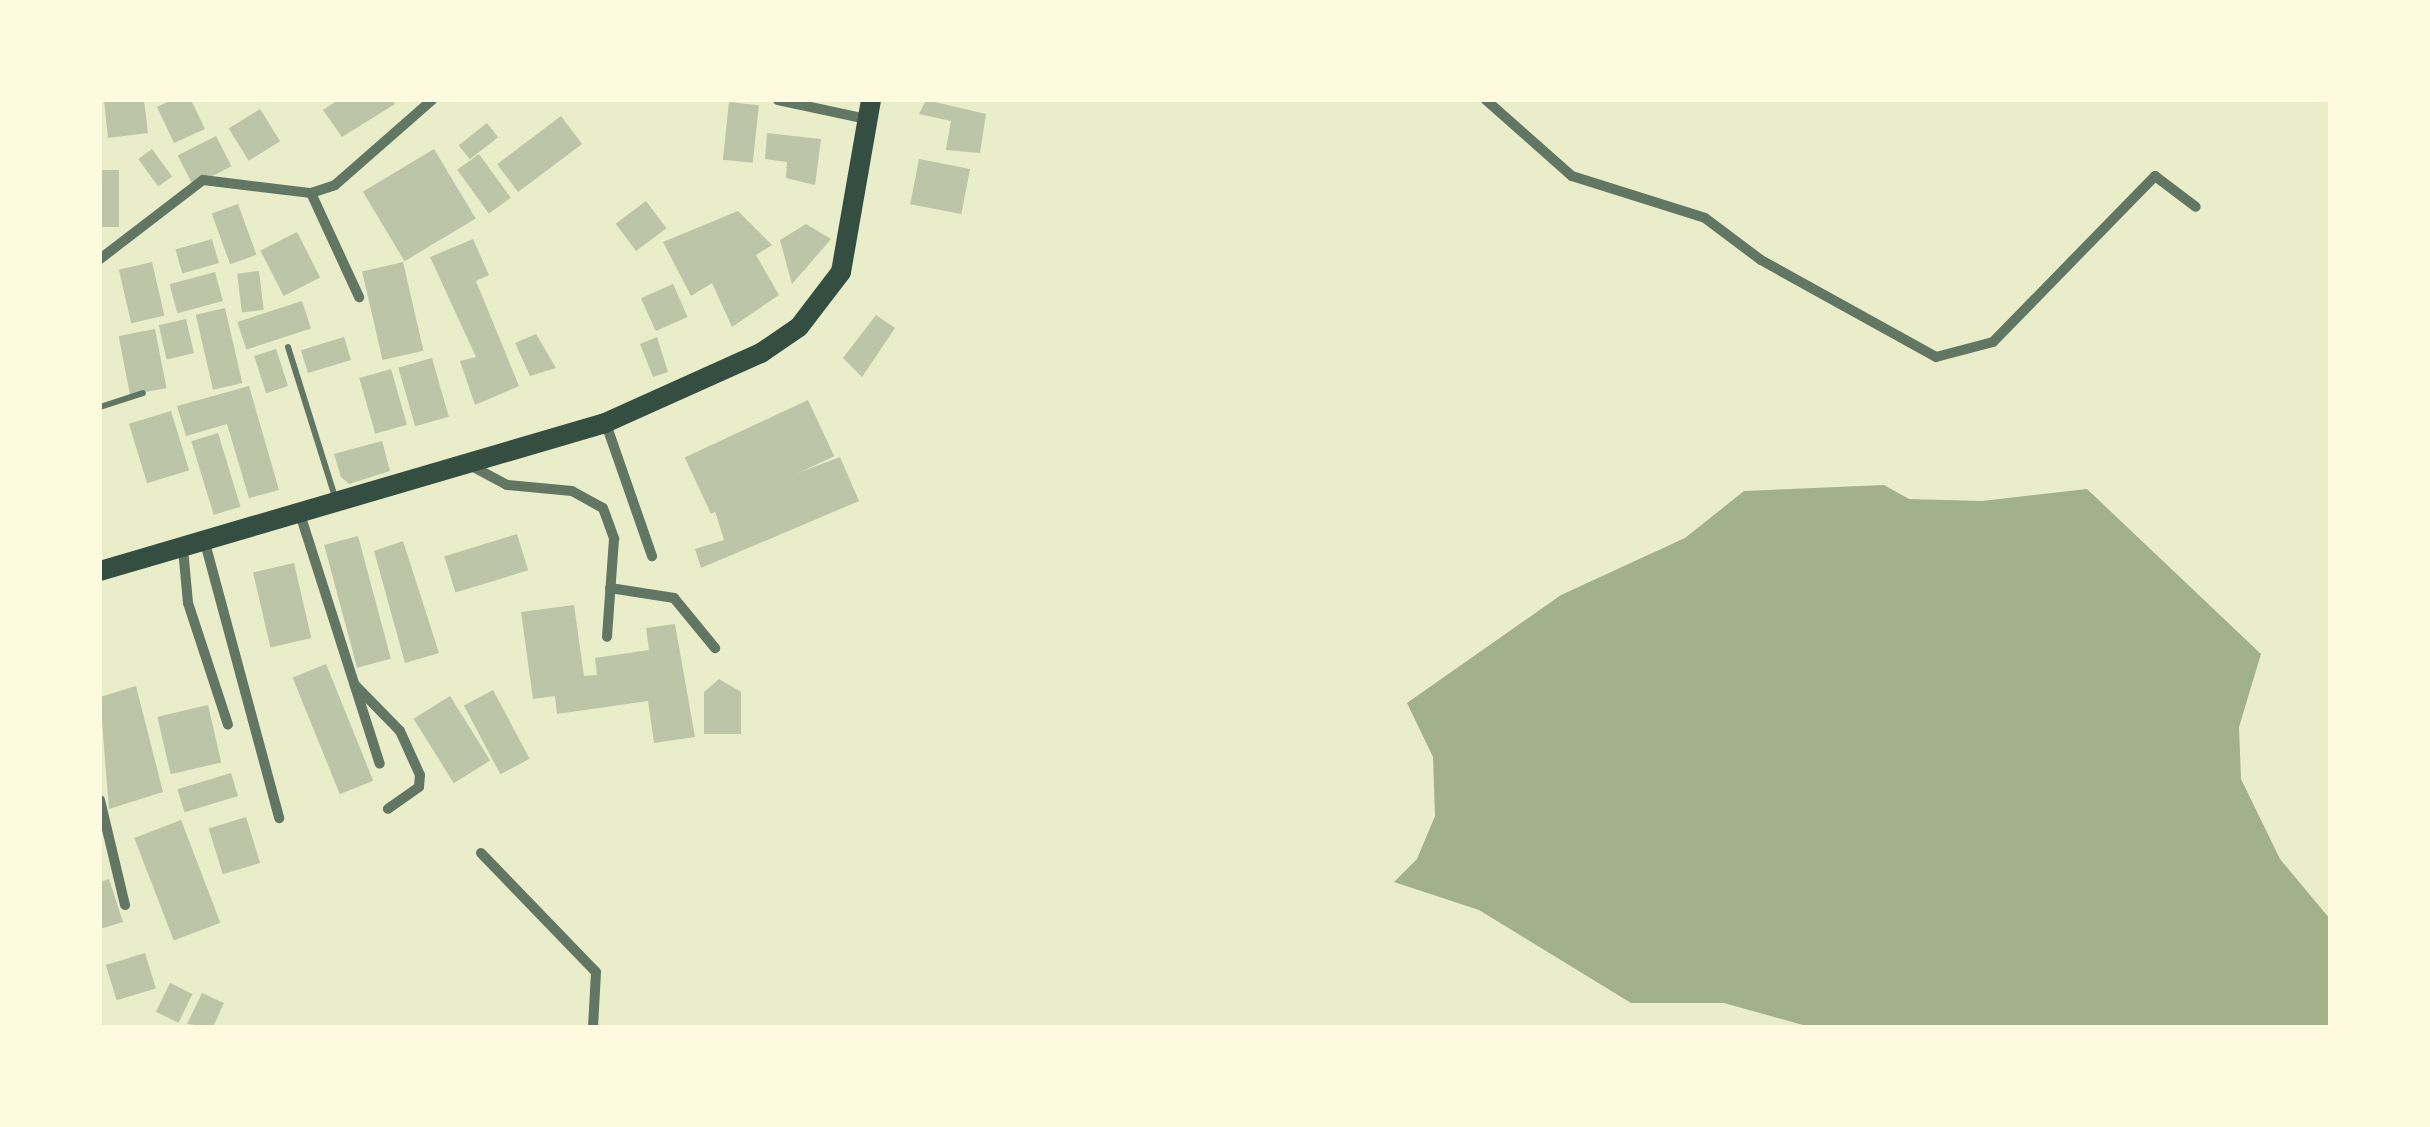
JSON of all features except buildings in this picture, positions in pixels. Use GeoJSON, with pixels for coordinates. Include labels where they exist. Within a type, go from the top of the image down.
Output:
{"type":"FeatureCollection","features":[{"type":"Feature","properties":{"kind":"highway"},"geometry":{"type":"LineString","coordinates":[[100,570],[205,543],[463,460],[606,422],[761,352],[821,304],[841,272],[870,109]]}},
{"type":"Feature","properties":{"kind":"street"},"geometry":{"type":"LineString","coordinates":[[100,259],[203,180],[310,193],[335,185],[432,100]]}},
{"type":"Feature","properties":{"kind":"street"},"geometry":{"type":"LineString","coordinates":[[778,100],[870,109]]}},
{"type":"Feature","properties":{"kind":"street"},"geometry":{"type":"LineString","coordinates":[[1486,100],[1572,176],[1705,218],[1859,320],[1936,357],[1993,342],[2155,176],[2196,207]]}},
{"type":"Feature","properties":{"kind":"street"},"geometry":{"type":"LineString","coordinates":[[310,193],[359,297]]}},
{"type":"Feature","properties":{"kind":"street"},"geometry":{"type":"LineString","coordinates":[[606,422],[652,556]]}},
{"type":"Feature","properties":{"kind":"street"},"geometry":{"type":"LineString","coordinates":[[463,460],[507,485],[572,491],[603,508],[612,521],[607,637]]}},
{"type":"Feature","properties":{"kind":"street"},"geometry":{"type":"LineString","coordinates":[[300,514],[380,764]]}},
{"type":"Feature","properties":{"kind":"street"},"geometry":{"type":"LineString","coordinates":[[205,543],[279,818]]}},
{"type":"Feature","properties":{"kind":"street"},"geometry":{"type":"LineString","coordinates":[[183,549],[188,603],[228,726]]}},
{"type":"Feature","properties":{"kind":"street"},"geometry":{"type":"LineString","coordinates":[[610,588],[674,598],[715,648]]}},
{"type":"Feature","properties":{"kind":"street"},"geometry":{"type":"LineString","coordinates":[[354,684],[400,731],[420,775],[419,787],[388,809]]}},
{"type":"Feature","properties":{"kind":"street"},"geometry":{"type":"LineString","coordinates":[[100,800],[126,905]]}},
{"type":"Feature","properties":{"kind":"street"},"geometry":{"type":"LineString","coordinates":[[482,852],[596,972],[593,1027]]}},
{"type":"Feature","properties":{"kind":"lane"},"geometry":{"type":"LineString","coordinates":[[288,347],[336,501]]}},
{"type":"Feature","properties":{"kind":"lane"},"geometry":{"type":"LineString","coordinates":[[100,408],[143,394]]}},
{"type":"Feature","properties":{"kind":"shaded area"},"geometry":{"type":"Polygon","coordinates":[[[1884,485],[1909,499],[1982,501],[2087,489],[2261,654],[2239,727],[2241,779],[2280,859],[2330,919],[2330,1027],[1810,1027],[1724,1003],[1631,1003],[1479,910],[1394,882],[1417,859],[1435,816],[1433,757],[1407,703],[1561,595],[1685,538],[1744,491],[1884,485]]]}}]}
